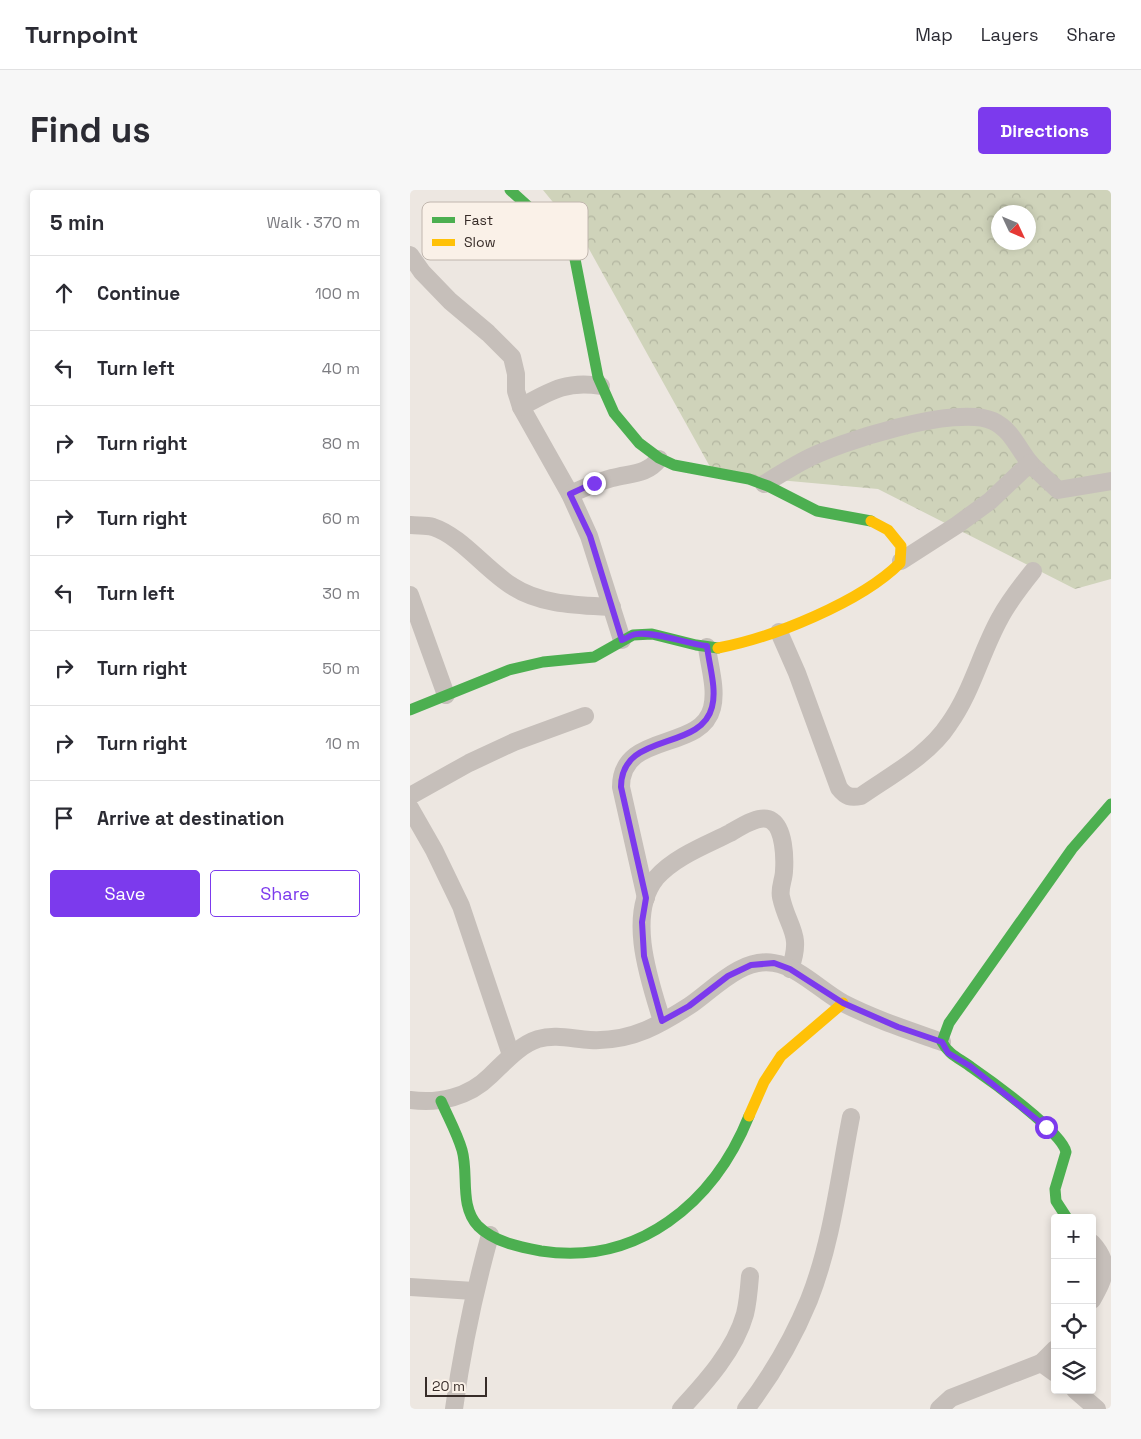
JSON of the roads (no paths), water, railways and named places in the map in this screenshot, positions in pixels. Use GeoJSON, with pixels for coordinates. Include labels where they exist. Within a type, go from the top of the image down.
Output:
{"type":"FeatureCollection","features":[{"type":"Feature","properties":{"kind":"street"},"geometry":{"type":"LineString","coordinates":[[510,190],[521,202]]}},
{"type":"Feature","properties":{"kind":"street"},"geometry":{"type":"LineString","coordinates":[[410,255],[422,272],[450,301],[499,342],[512,356],[516,374],[516,391],[521,407],[570,494],[590,536],[622,640]]}},
{"type":"Feature","properties":{"kind":"street"},"geometry":{"type":"LineString","coordinates":[[575,260],[591,350],[601,386],[615,416],[636,441],[659,459],[680,466],[732,474],[764,484],[814,510],[863,518],[882,526],[895,535],[902,546],[901,561]]}},
{"type":"Feature","properties":{"kind":"street"},"geometry":{"type":"LineString","coordinates":[[521,407],[567,385],[584,383],[601,386]]}},
{"type":"Feature","properties":{"kind":"street"},"geometry":{"type":"LineString","coordinates":[[764,484],[804,460],[838,446],[887,431],[936,420],[974,417],[993,421],[1010,433],[1030,463],[1058,490],[1111,481]]}},
{"type":"Feature","properties":{"kind":"street"},"geometry":{"type":"LineString","coordinates":[[570,494],[614,477],[645,471],[654,466],[659,459]]}},
{"type":"Feature","properties":{"kind":"street"},"geometry":{"type":"LineString","coordinates":[[410,710],[507,670],[544,661],[596,656],[636,634],[650,634],[686,644],[716,648],[745,643],[779,632],[865,590],[891,572],[901,561],[957,526],[990,501],[1030,463]]}},
{"type":"Feature","properties":{"kind":"street"},"geometry":{"type":"LineString","coordinates":[[410,525],[432,527],[451,536],[512,587],[539,598],[567,604],[612,607]]}},
{"type":"Feature","properties":{"kind":"street"},"geometry":{"type":"LineString","coordinates":[[779,632],[797,673],[839,788],[844,794],[852,798],[861,796],[926,749],[949,726],[965,697],[999,618],[1013,596],[1033,572]]}},
{"type":"Feature","properties":{"kind":"street"},"geometry":{"type":"LineString","coordinates":[[410,595],[446,694]]}},
{"type":"Feature","properties":{"kind":"street"},"geometry":{"type":"LineString","coordinates":[[646,898],[621,787],[621,773],[628,761],[641,752],[693,731],[704,722],[712,709],[714,696],[707,646]]}},
{"type":"Feature","properties":{"kind":"street"},"geometry":{"type":"LineString","coordinates":[[410,796],[478,758],[514,742],[585,716]]}},
{"type":"Feature","properties":{"kind":"street"},"geometry":{"type":"LineString","coordinates":[[942,1042],[949,1024],[1072,849],[1111,804]]}},
{"type":"Feature","properties":{"kind":"street"},"geometry":{"type":"LineString","coordinates":[[410,808],[434,850],[462,906],[511,1055]]}},
{"type":"Feature","properties":{"kind":"street"},"geometry":{"type":"LineString","coordinates":[[662,1021],[644,956],[642,922],[646,898],[656,878],[677,861],[751,822],[765,818],[772,821],[779,830],[784,854],[784,872],[780,895],[795,933],[796,952],[790,969]]}},
{"type":"Feature","properties":{"kind":"street"},"geometry":{"type":"LineString","coordinates":[[410,1100],[441,1101],[464,1094],[480,1084],[511,1055],[537,1039],[558,1036],[618,1040],[646,1030],[689,1006],[728,976],[751,965],[774,963],[790,969],[843,1003],[898,1027],[942,1042],[948,1053],[970,1066],[1001,1089],[1046,1127],[1065,1148],[1066,1152],[1055,1189],[1056,1200],[1065,1214]]}},
{"type":"Feature","properties":{"kind":"street"},"geometry":{"type":"LineString","coordinates":[[441,1101],[459,1139],[464,1157],[468,1210],[478,1225],[490,1235],[532,1250],[569,1255],[612,1248],[660,1230],[687,1210],[737,1144],[761,1086],[776,1061],[843,1003]]}},
{"type":"Feature","properties":{"kind":"street"},"geometry":{"type":"LineString","coordinates":[[746,1409],[788,1346],[809,1298],[824,1251],[852,1117]]}},
{"type":"Feature","properties":{"kind":"street"},"geometry":{"type":"LineString","coordinates":[[454,1409],[460,1362],[474,1291],[490,1235]]}},
{"type":"Feature","properties":{"kind":"street"},"geometry":{"type":"LineString","coordinates":[[1096,1248],[1106,1262],[1105,1274],[1096,1292]]}},
{"type":"Feature","properties":{"kind":"street"},"geometry":{"type":"LineString","coordinates":[[681,1409],[714,1370],[733,1343],[745,1315],[750,1276]]}},
{"type":"Feature","properties":{"kind":"street"},"geometry":{"type":"LineString","coordinates":[[410,1287],[474,1291]]}},
{"type":"Feature","properties":{"kind":"street"},"geometry":{"type":"LineString","coordinates":[[939,1409],[951,1398],[1048,1368]]}},
{"type":"Feature","properties":{"kind":"street"},"geometry":{"type":"LineString","coordinates":[[1079,1394],[1092,1408]]}}]}
